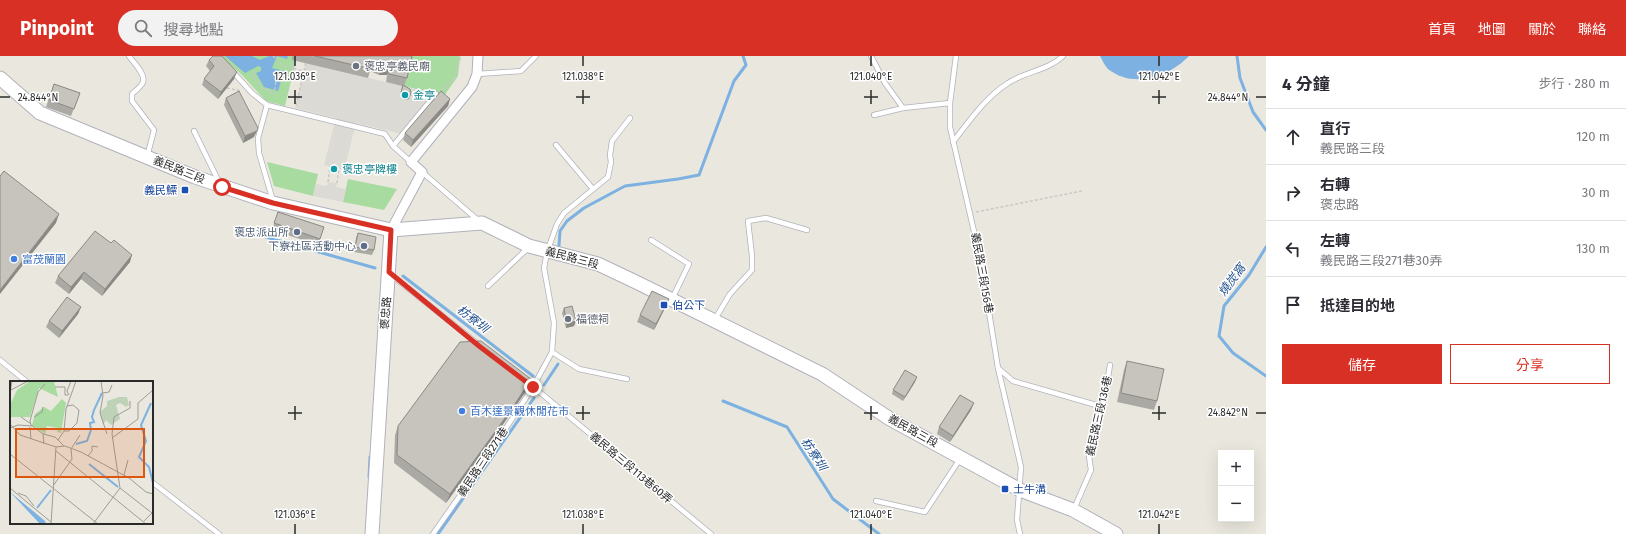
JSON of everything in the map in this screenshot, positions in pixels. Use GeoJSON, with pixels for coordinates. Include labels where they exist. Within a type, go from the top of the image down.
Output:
{"type":"FeatureCollection","features":[{"type":"Feature","properties":{"kind":"street"},"geometry":{"type":"LineString","coordinates":[[422,172],[411,162],[472,87],[477,74],[478,56]]}},
{"type":"Feature","properties":{"kind":"street","name":"義民路三段"},"geometry":{"type":"LineString","coordinates":[[0,78],[40,113],[195,177],[273,203],[391,230],[482,223],[529,246],[547,252],[598,264],[672,299],[822,374],[890,419],[961,458],[1020,490],[1073,510],[1116,534]]}},
{"type":"Feature","properties":{"kind":"street","name":"褒忠路"},"geometry":{"type":"LineString","coordinates":[[372,534],[391,230],[422,172]]}},
{"type":"Feature","properties":{"kind":"lane"},"geometry":{"type":"LineString","coordinates":[[129,56],[142,74],[143,78],[143,82],[132,94],[132,101],[154,130],[147,157]]}},
{"type":"Feature","properties":{"kind":"lane"},"geometry":{"type":"LineString","coordinates":[[477,74],[521,71],[536,56]]}},
{"type":"Feature","properties":{"kind":"lane"},"geometry":{"type":"LineString","coordinates":[[871,56],[885,83],[903,108]]}},
{"type":"Feature","properties":{"kind":"lane","name":"義民路三段156巷"},"geometry":{"type":"LineString","coordinates":[[956,56],[950,103],[950,127],[981,262],[998,368],[1021,467],[1017,520],[1020,534]]}},
{"type":"Feature","properties":{"kind":"lane"},"geometry":{"type":"LineString","coordinates":[[953,142],[985,101],[1008,83],[1025,74],[1058,61],[1063,56]]}},
{"type":"Feature","properties":{"kind":"lane"},"geometry":{"type":"LineString","coordinates":[[231,70],[252,93],[267,105],[385,134],[393,146],[411,162]]}},
{"type":"Feature","properties":{"kind":"lane"},"geometry":{"type":"LineString","coordinates":[[393,146],[436,94]]}},
{"type":"Feature","properties":{"kind":"lane"},"geometry":{"type":"LineString","coordinates":[[874,115],[903,108],[950,103]]}},
{"type":"Feature","properties":{"kind":"lane"},"geometry":{"type":"LineString","coordinates":[[267,105],[258,138],[259,153],[273,203]]}},
{"type":"Feature","properties":{"kind":"lane","name":"義民路三段271巷"},"geometry":{"type":"LineString","coordinates":[[433,534],[485,460],[533,387],[552,352],[554,323],[544,268],[547,252],[560,218],[564,213],[608,177],[611,162],[610,155],[612,142],[630,118]]}},
{"type":"Feature","properties":{"kind":"lane"},"geometry":{"type":"LineString","coordinates":[[194,131],[222,187]]}},
{"type":"Feature","properties":{"kind":"lane"},"geometry":{"type":"LineString","coordinates":[[556,145],[593,189]]}},
{"type":"Feature","properties":{"kind":"lane"},"geometry":{"type":"LineString","coordinates":[[422,172],[482,223]]}},
{"type":"Feature","properties":{"kind":"lane"},"geometry":{"type":"LineString","coordinates":[[714,320],[730,294],[752,270],[748,221],[766,218],[807,230]]}},
{"type":"Feature","properties":{"kind":"lane"},"geometry":{"type":"LineString","coordinates":[[651,240],[689,264],[672,299]]}},
{"type":"Feature","properties":{"kind":"lane"},"geometry":{"type":"LineString","coordinates":[[488,286],[529,246]]}},
{"type":"Feature","properties":{"kind":"lane"},"geometry":{"type":"LineString","coordinates":[[389,272],[485,350]]}},
{"type":"Feature","properties":{"kind":"lane"},"geometry":{"type":"LineString","coordinates":[[552,352],[579,369],[627,379]]}},
{"type":"Feature","properties":{"kind":"lane"},"geometry":{"type":"LineString","coordinates":[[0,360],[26,381]]}},
{"type":"Feature","properties":{"kind":"lane","name":"義民路三段136巷"},"geometry":{"type":"LineString","coordinates":[[1073,510],[1090,470],[1089,456],[1103,407],[1110,365]]}},
{"type":"Feature","properties":{"kind":"lane"},"geometry":{"type":"LineString","coordinates":[[998,368],[1013,381],[1103,407]]}},
{"type":"Feature","properties":{"kind":"lane","name":"義民路三段113巷60弄"},"geometry":{"type":"LineString","coordinates":[[521,378],[710,534]]}},
{"type":"Feature","properties":{"kind":"lane"},"geometry":{"type":"LineString","coordinates":[[876,501],[925,512],[961,458]]}},
{"type":"Feature","properties":{"kind":"lane"},"geometry":{"type":"LineString","coordinates":[[153,483],[219,534]]}},
{"type":"Feature","properties":{"kind":"path"},"geometry":{"type":"LineString","coordinates":[[273,56],[283,66],[304,71]]}},
{"type":"Feature","properties":{"kind":"path"},"geometry":{"type":"LineString","coordinates":[[256,71],[252,74],[261,88],[274,94],[277,74],[290,77],[295,56]]}},
{"type":"Feature","properties":{"kind":"path"},"geometry":{"type":"LineString","coordinates":[[436,94],[454,78],[461,56]]}},
{"type":"Feature","properties":{"kind":"path"},"geometry":{"type":"LineString","coordinates":[[293,112],[306,58]]}},
{"type":"Feature","properties":{"kind":"path"},"geometry":{"type":"LineString","coordinates":[[227,88],[252,93]]}},
{"type":"Feature","properties":{"kind":"path"},"geometry":{"type":"LineString","coordinates":[[328,182],[330,166]]}},
{"type":"Feature","properties":{"kind":"path"},"geometry":{"type":"LineString","coordinates":[[337,183],[339,168]]}},
{"type":"Feature","properties":{"kind":"path"},"geometry":{"type":"LineString","coordinates":[[970,213],[1082,190]]}},
{"type":"Feature","properties":{"kind":"green space"},"geometry":{"type":"Polygon","coordinates":[[[220,56],[297,56],[285,106],[266,101],[241,74],[220,56]]]}},
{"type":"Feature","properties":{"kind":"green space"},"geometry":{"type":"Polygon","coordinates":[[[411,56],[460,56],[458,76],[444,96],[404,86],[411,56]]]}},
{"type":"Feature","properties":{"kind":"green space"},"geometry":{"type":"Polygon","coordinates":[[[267,162],[318,174],[313,196],[274,186],[267,162]]]}},
{"type":"Feature","properties":{"kind":"green space"},"geometry":{"type":"Polygon","coordinates":[[[348,179],[397,189],[384,210],[343,202],[348,179]]]}},
{"type":"Feature","properties":{"kind":"shaded area"},"geometry":{"type":"Polygon","coordinates":[[[306,63],[436,94],[402,134],[356,123],[344,170],[324,165],[336,118],[295,108],[306,63]]]}},
{"type":"Feature","properties":{"kind":"shaded area"},"geometry":{"type":"Polygon","coordinates":[[[328,182],[337,183],[336,187],[346,189],[343,202],[313,196],[316,184],[327,186],[328,182]]]}},
{"type":"Feature","properties":{"kind":"water"},"geometry":{"type":"Polygon","coordinates":[[[225,56],[252,56],[260,60],[269,56],[277,56],[272,68],[284,71],[278,91],[264,87],[256,73],[261,71],[261,67],[258,66],[245,73],[225,56]]]}},
{"type":"Feature","properties":{"kind":"water"},"geometry":{"type":"Polygon","coordinates":[[[277,56],[288,56],[287,59],[277,56]]]}},
{"type":"Feature","properties":{"kind":"water"},"geometry":{"type":"Polygon","coordinates":[[[1100,56],[1189,56],[1171,70],[1161,75],[1139,79],[1118,75],[1108,69],[1100,56]]]}},
{"type":"Feature","properties":{"kind":"building"},"geometry":{"type":"Polygon","coordinates":[[[213,56],[222,56],[237,72],[221,92],[204,79],[214,66],[209,60],[213,56]]]}},
{"type":"Feature","properties":{"kind":"building"},"geometry":{"type":"Polygon","coordinates":[[[315,56],[412,56],[407,78],[389,74],[390,66],[382,66],[373,63],[371,69],[315,56]]]}},
{"type":"Feature","properties":{"kind":"building"},"geometry":{"type":"Polygon","coordinates":[[[54,84],[80,93],[74,109],[49,100],[54,84]]]}},
{"type":"Feature","properties":{"kind":"building"},"geometry":{"type":"Polygon","coordinates":[[[403,85],[410,89],[410,96],[405,97],[401,92],[403,85]]]}},
{"type":"Feature","properties":{"kind":"building"},"geometry":{"type":"Polygon","coordinates":[[[239,91],[258,128],[257,131],[245,136],[226,98],[239,91]]]}},
{"type":"Feature","properties":{"kind":"building"},"geometry":{"type":"Polygon","coordinates":[[[441,91],[450,99],[413,140],[405,133],[441,91]]]}},
{"type":"Feature","properties":{"kind":"building","name":"富茂蘭園"},"geometry":{"type":"Polygon","coordinates":[[[4,171],[59,214],[0,290],[0,176],[4,171]]]}},
{"type":"Feature","properties":{"kind":"building"},"geometry":{"type":"Polygon","coordinates":[[[278,212],[324,227],[320,239],[274,223],[278,212]]]}},
{"type":"Feature","properties":{"kind":"building"},"geometry":{"type":"Polygon","coordinates":[[[95,231],[111,243],[114,240],[132,255],[105,289],[84,272],[71,287],[58,276],[95,231]]]}},
{"type":"Feature","properties":{"kind":"building","name":"下寮社區活動中心"},"geometry":{"type":"Polygon","coordinates":[[[358,233],[376,237],[374,250],[355,247],[358,233]]]}},
{"type":"Feature","properties":{"kind":"building"},"geometry":{"type":"Polygon","coordinates":[[[652,291],[669,299],[656,324],[640,315],[652,291]]]}},
{"type":"Feature","properties":{"kind":"building"},"geometry":{"type":"Polygon","coordinates":[[[67,297],[81,307],[62,331],[49,321],[67,297]]]}},
{"type":"Feature","properties":{"kind":"building"},"geometry":{"type":"Polygon","coordinates":[[[572,306],[576,321],[567,324],[564,308],[572,306]]]}},
{"type":"Feature","properties":{"kind":"building","name":"百木達景觀休閒花市"},"geometry":{"type":"Polygon","coordinates":[[[481,341],[531,379],[513,407],[450,494],[397,455],[398,426],[460,342],[481,341]]]}},
{"type":"Feature","properties":{"kind":"building"},"geometry":{"type":"Polygon","coordinates":[[[1127,361],[1164,369],[1157,401],[1121,393],[1127,361]]]}},
{"type":"Feature","properties":{"kind":"building"},"geometry":{"type":"Polygon","coordinates":[[[905,370],[917,377],[905,397],[893,390],[905,370]]]}},
{"type":"Feature","properties":{"kind":"building"},"geometry":{"type":"Polygon","coordinates":[[[960,395],[974,403],[953,436],[939,427],[960,395]]]}},
{"type":"Feature","properties":{"kind":"waterway"},"geometry":{"type":"LineString","coordinates":[[559,246],[560,231],[567,221],[584,208],[625,186],[699,175],[734,81],[746,65],[743,56]]}},
{"type":"Feature","properties":{"kind":"waterway","name":"燒炭窩"},"geometry":{"type":"LineString","coordinates":[[1237,56],[1240,78],[1253,112],[1266,130]]}},
{"type":"Feature","properties":{"kind":"waterway","name":"枋寮圳"},"geometry":{"type":"LineString","coordinates":[[266,237],[375,268]]}},
{"type":"Feature","properties":{"kind":"waterway","name":"燒炭窩"},"geometry":{"type":"LineString","coordinates":[[1266,247],[1249,275],[1224,306],[1219,336],[1233,353],[1266,376]]}},
{"type":"Feature","properties":{"kind":"waterway","name":"枋寮圳"},"geometry":{"type":"LineString","coordinates":[[403,276],[533,376]]}},
{"type":"Feature","properties":{"kind":"waterway","name":"枋寮圳"},"geometry":{"type":"LineString","coordinates":[[544,385],[558,364]]}},
{"type":"Feature","properties":{"kind":"waterway"},"geometry":{"type":"LineString","coordinates":[[438,534],[534,398]]}},
{"type":"Feature","properties":{"kind":"waterway","name":"枋寮圳"},"geometry":{"type":"LineString","coordinates":[[723,401],[787,427],[833,499],[879,534]]}},
{"type":"Feature","properties":{"kind":"waterway"},"geometry":{"type":"LineString","coordinates":[[369,477],[370,457]]}},
{"type":"Feature","properties":{"kind":"place","name":"褒忠亭義民廟"},"geometry":{"type":"Point","coordinates":[356,66]}},
{"type":"Feature","properties":{"kind":"place","name":"金亭"},"geometry":{"type":"Point","coordinates":[405,95]}},
{"type":"Feature","properties":{"kind":"place","name":"褒忠亭牌樓"},"geometry":{"type":"Point","coordinates":[334,169]}},
{"type":"Feature","properties":{"kind":"place","name":"義民鰾"},"geometry":{"type":"Point","coordinates":[185,190]}},
{"type":"Feature","properties":{"kind":"place","name":"褒忠派出所"},"geometry":{"type":"Point","coordinates":[297,232]}},
{"type":"Feature","properties":{"kind":"place","name":"下寮社區活動中心"},"geometry":{"type":"Point","coordinates":[364,246]}},
{"type":"Feature","properties":{"kind":"place","name":"富茂蘭園"},"geometry":{"type":"Point","coordinates":[14,259]}},
{"type":"Feature","properties":{"kind":"place","name":"伯公下"},"geometry":{"type":"Point","coordinates":[664,305]}},
{"type":"Feature","properties":{"kind":"place","name":"福德祠"},"geometry":{"type":"Point","coordinates":[568,319]}},
{"type":"Feature","properties":{"kind":"place","name":"百木達景觀休閒花市"},"geometry":{"type":"Point","coordinates":[462,411]}},
{"type":"Feature","properties":{"kind":"place","name":"土牛溝"},"geometry":{"type":"Point","coordinates":[1005,489]}},
{"type":"Feature","properties":{"kind":"route"},"geometry":{"type":"LineString","coordinates":[[222,187],[273,203],[391,230],[389,272],[479,346],[533,387]]}}]}
